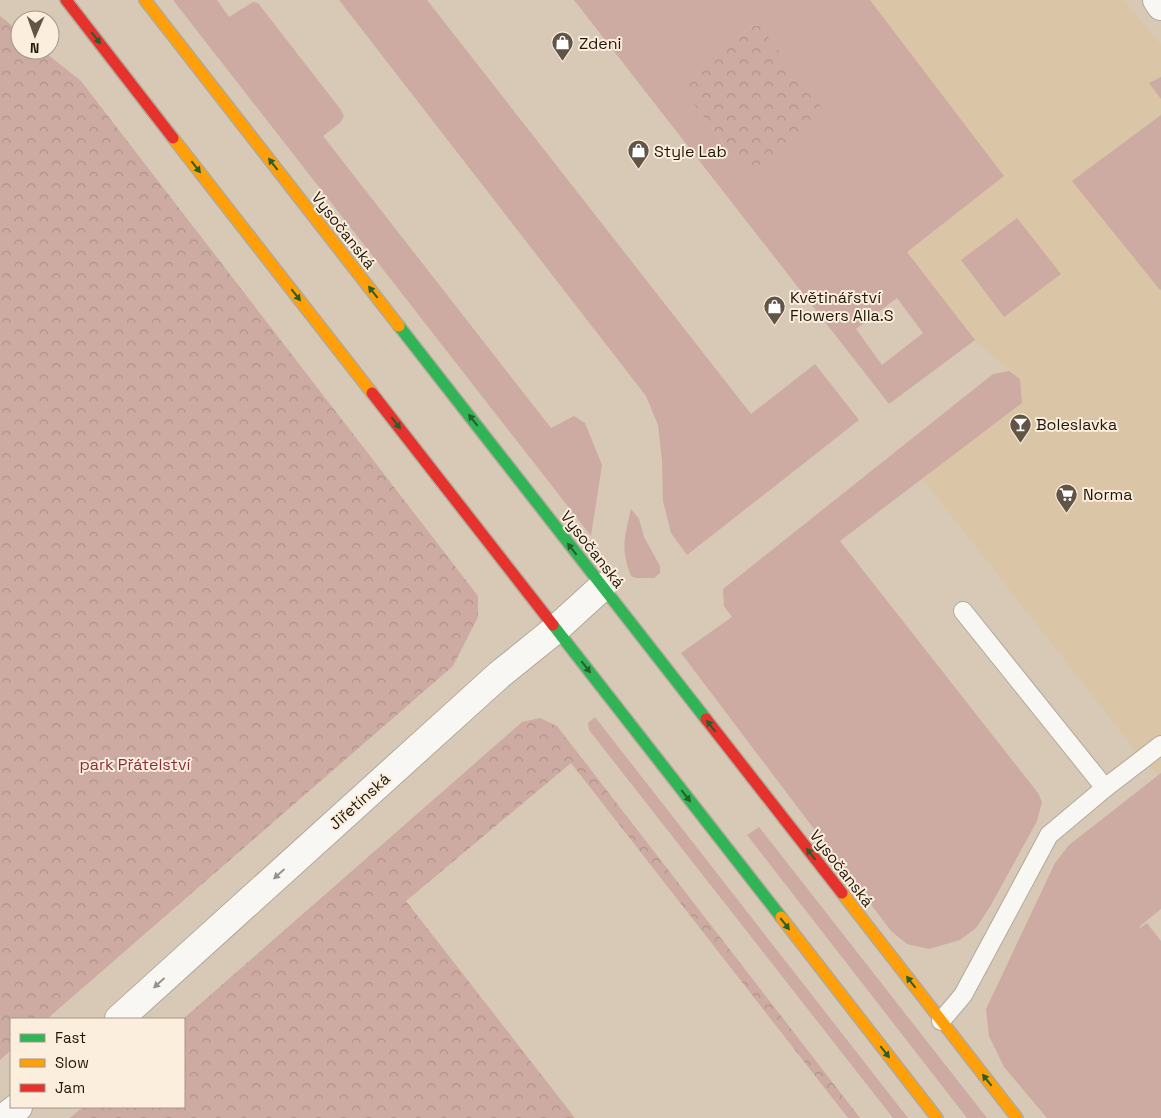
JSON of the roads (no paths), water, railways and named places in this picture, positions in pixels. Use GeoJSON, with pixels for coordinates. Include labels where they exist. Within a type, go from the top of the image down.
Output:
{"type":"FeatureCollection","features":[{"type":"Feature","properties":{"kind":"main road"},"geometry":{"type":"LineString","coordinates":[[66,0],[937,1118]]}},
{"type":"Feature","properties":{"kind":"main road","name":"Vysočanská"},"geometry":{"type":"LineString","coordinates":[[145,0],[1016,1118]]}},
{"type":"Feature","properties":{"kind":"street"},"geometry":{"type":"LineString","coordinates":[[1157,0],[1161,6]]}},
{"type":"Feature","properties":{"kind":"street","name":"Jiřetínská"},"geometry":{"type":"LineString","coordinates":[[120,1018],[499,675],[556,629],[602,587]]}},
{"type":"Feature","properties":{"kind":"street"},"geometry":{"type":"LineString","coordinates":[[4,1118],[17,1108]]}},
{"type":"Feature","properties":{"kind":"lane"},"geometry":{"type":"LineString","coordinates":[[964,611],[1105,788]]}},
{"type":"Feature","properties":{"kind":"lane"},"geometry":{"type":"LineString","coordinates":[[941,1021],[963,995],[1049,835],[1105,788],[1161,745]]}},
{"type":"Feature","properties":{"kind":"place","name":"Zdeni"},"geometry":{"type":"Point","coordinates":[563,62]}},
{"type":"Feature","properties":{"kind":"place","name":"Style Lab"},"geometry":{"type":"Point","coordinates":[638,170]}},
{"type":"Feature","properties":{"kind":"place","name":"Květinářství Flowers Alla.S"},"geometry":{"type":"Point","coordinates":[774,325]}},
{"type":"Feature","properties":{"kind":"place","name":"Boleslavka"},"geometry":{"type":"Point","coordinates":[1020,443]}},
{"type":"Feature","properties":{"kind":"place","name":"Norma"},"geometry":{"type":"Point","coordinates":[1067,513]}},
{"type":"Feature","properties":{"kind":"park label","name":"park Přátelství"},"geometry":{"type":"Point","coordinates":[135,764]}}]}
